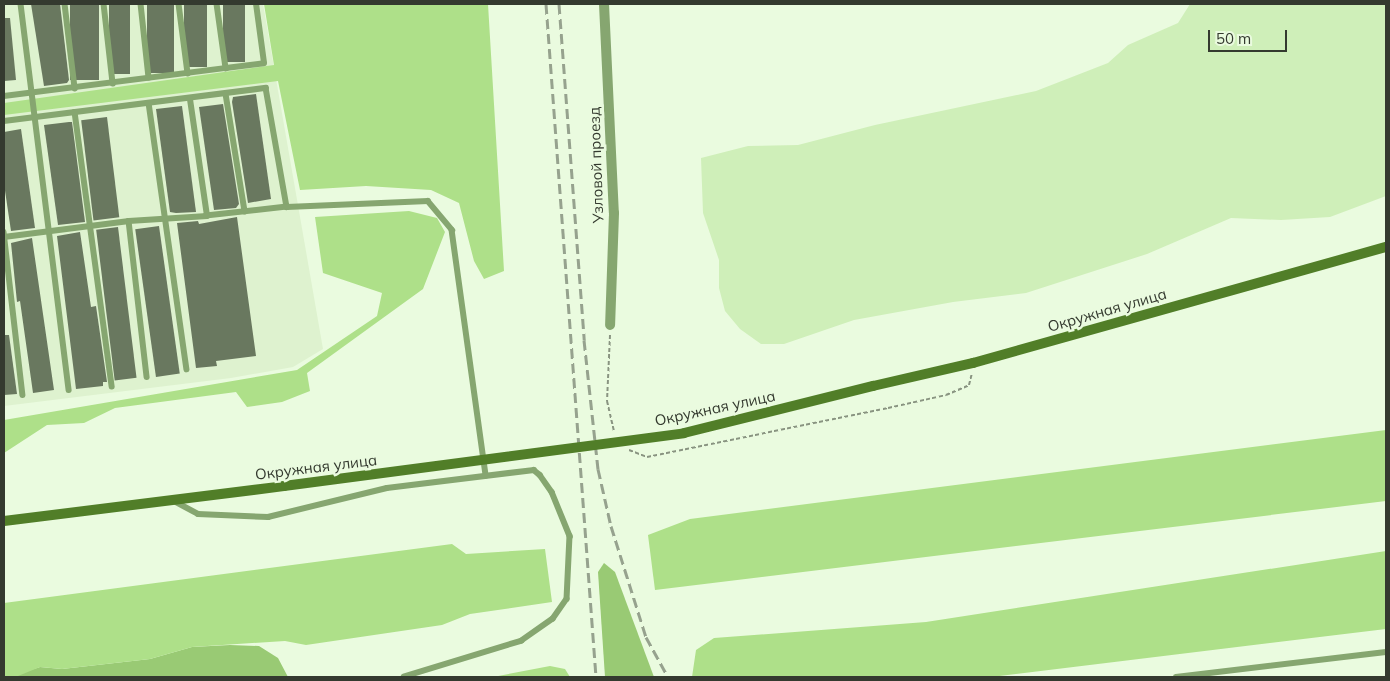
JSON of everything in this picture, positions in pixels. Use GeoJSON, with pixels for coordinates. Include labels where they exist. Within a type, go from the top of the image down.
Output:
{"type":"FeatureCollection","features":[{"type":"Feature","properties":{"kind":"main road","name":"Окружная улица"},"geometry":{"type":"LineString","coordinates":[[4,520],[284,486],[684,433],[973,363],[1386,247]]}},
{"type":"Feature","properties":{"kind":"street","name":"Узловой проезд"},"geometry":{"type":"LineString","coordinates":[[604,4],[614,213],[610,326]]}},
{"type":"Feature","properties":{"kind":"lane"},"geometry":{"type":"LineString","coordinates":[[21,4],[51,231],[69,390]]}},
{"type":"Feature","properties":{"kind":"lane"},"geometry":{"type":"LineString","coordinates":[[65,4],[75,88]]}},
{"type":"Feature","properties":{"kind":"lane"},"geometry":{"type":"LineString","coordinates":[[104,4],[113,83]]}},
{"type":"Feature","properties":{"kind":"lane"},"geometry":{"type":"LineString","coordinates":[[141,4],[149,78]]}},
{"type":"Feature","properties":{"kind":"lane"},"geometry":{"type":"LineString","coordinates":[[179,4],[188,73]]}},
{"type":"Feature","properties":{"kind":"lane"},"geometry":{"type":"LineString","coordinates":[[217,4],[226,68]]}},
{"type":"Feature","properties":{"kind":"lane"},"geometry":{"type":"LineString","coordinates":[[4,96],[264,63],[256,4]]}},
{"type":"Feature","properties":{"kind":"lane"},"geometry":{"type":"LineString","coordinates":[[4,121],[266,88],[287,208]]}},
{"type":"Feature","properties":{"kind":"lane"},"geometry":{"type":"LineString","coordinates":[[226,94],[245,211]]}},
{"type":"Feature","properties":{"kind":"lane"},"geometry":{"type":"LineString","coordinates":[[190,98],[207,216]]}},
{"type":"Feature","properties":{"kind":"lane"},"geometry":{"type":"LineString","coordinates":[[149,104],[187,369]]}},
{"type":"Feature","properties":{"kind":"lane"},"geometry":{"type":"LineString","coordinates":[[75,112],[92,226],[112,387]]}},
{"type":"Feature","properties":{"kind":"lane"},"geometry":{"type":"LineString","coordinates":[[4,237],[128,222],[245,211],[428,201],[452,230],[486,476]]}},
{"type":"Feature","properties":{"kind":"lane"},"geometry":{"type":"LineString","coordinates":[[128,222],[147,377]]}},
{"type":"Feature","properties":{"kind":"lane"},"geometry":{"type":"LineString","coordinates":[[4,232],[23,395]]}},
{"type":"Feature","properties":{"kind":"lane"},"geometry":{"type":"LineString","coordinates":[[172,500],[198,514],[268,517],[387,488],[534,470],[547,482],[570,536],[567,599],[553,619],[522,641],[404,677]]}},
{"type":"Feature","properties":{"kind":"lane"},"geometry":{"type":"LineString","coordinates":[[1176,677],[1386,652]]}},
{"type":"Feature","properties":{"kind":"shaded area"},"geometry":{"type":"Polygon","coordinates":[[[4,4],[263,4],[323,349],[293,367],[231,378],[4,406],[4,4]]]}},
{"type":"Feature","properties":{"kind":"shaded area"},"geometry":{"type":"Polygon","coordinates":[[[264,4],[488,4],[504,271],[484,279],[474,261],[459,203],[431,190],[366,186],[300,190],[278,81],[4,115],[4,103],[274,65],[264,4]]]}},
{"type":"Feature","properties":{"kind":"shaded area"},"geometry":{"type":"Polygon","coordinates":[[[1190,4],[1386,4],[1386,196],[1330,217],[1281,220],[1231,218],[1147,254],[1026,293],[953,302],[854,320],[784,344],[761,344],[740,329],[725,311],[719,288],[719,260],[703,213],[701,158],[748,146],[798,145],[875,125],[1036,91],[1108,63],[1128,45],[1178,23],[1190,4]]]}},
{"type":"Feature","properties":{"kind":"shaded area"},"geometry":{"type":"Polygon","coordinates":[[[409,211],[437,218],[445,232],[423,289],[307,373],[310,391],[282,402],[247,407],[236,392],[115,408],[84,423],[47,425],[4,453],[4,420],[297,370],[377,316],[382,293],[323,273],[315,217],[409,211]]]}},
{"type":"Feature","properties":{"kind":"shaded area"},"geometry":{"type":"Polygon","coordinates":[[[1386,430],[1386,501],[655,590],[648,535],[690,519],[1386,430]]]}},
{"type":"Feature","properties":{"kind":"shaded area"},"geometry":{"type":"Polygon","coordinates":[[[452,544],[466,554],[545,549],[552,602],[470,614],[442,625],[306,645],[285,641],[192,647],[150,659],[62,669],[40,667],[18,676],[4,677],[4,603],[452,544]]]}},
{"type":"Feature","properties":{"kind":"shaded area"},"geometry":{"type":"Polygon","coordinates":[[[1386,551],[1386,629],[991,677],[692,677],[696,650],[714,638],[926,622],[1386,551]]]}},
{"type":"Feature","properties":{"kind":"shaded area"},"geometry":{"type":"Polygon","coordinates":[[[604,563],[615,572],[654,677],[605,677],[598,572],[604,563]]]}},
{"type":"Feature","properties":{"kind":"shaded area"},"geometry":{"type":"Polygon","coordinates":[[[259,646],[278,658],[288,677],[9,677],[40,667],[62,669],[150,659],[192,647],[259,646]]]}},
{"type":"Feature","properties":{"kind":"shaded area"},"geometry":{"type":"Polygon","coordinates":[[[550,666],[565,669],[570,677],[493,677],[550,666]]]}},
{"type":"Feature","properties":{"kind":"building"},"geometry":{"type":"Polygon","coordinates":[[[31,4],[60,4],[69,80],[67,83],[44,86],[31,4]]]}},
{"type":"Feature","properties":{"kind":"building"},"geometry":{"type":"Polygon","coordinates":[[[70,4],[99,4],[99,80],[70,80],[70,4]]]}},
{"type":"Feature","properties":{"kind":"building"},"geometry":{"type":"Polygon","coordinates":[[[109,4],[130,4],[130,74],[109,74],[109,4]]]}},
{"type":"Feature","properties":{"kind":"building"},"geometry":{"type":"Polygon","coordinates":[[[147,4],[174,4],[174,73],[147,73],[147,4]]]}},
{"type":"Feature","properties":{"kind":"building"},"geometry":{"type":"Polygon","coordinates":[[[184,4],[207,4],[207,67],[184,67],[184,4]]]}},
{"type":"Feature","properties":{"kind":"building"},"geometry":{"type":"Polygon","coordinates":[[[223,4],[245,4],[245,62],[223,62],[223,4]]]}},
{"type":"Feature","properties":{"kind":"building"},"geometry":{"type":"Polygon","coordinates":[[[4,18],[10,18],[16,80],[4,81],[4,18]]]}},
{"type":"Feature","properties":{"kind":"building"},"geometry":{"type":"Polygon","coordinates":[[[256,94],[271,199],[248,203],[232,102],[233,97],[256,94]]]}},
{"type":"Feature","properties":{"kind":"building"},"geometry":{"type":"Polygon","coordinates":[[[223,104],[239,204],[236,208],[214,210],[199,107],[223,104]]]}},
{"type":"Feature","properties":{"kind":"building"},"geometry":{"type":"Polygon","coordinates":[[[182,106],[196,212],[176,213],[170,212],[156,109],[182,106]]]}},
{"type":"Feature","properties":{"kind":"building"},"geometry":{"type":"Polygon","coordinates":[[[107,117],[119,217],[94,220],[81,120],[107,117]]]}},
{"type":"Feature","properties":{"kind":"building"},"geometry":{"type":"Polygon","coordinates":[[[72,122],[85,222],[58,225],[44,125],[72,122]]]}},
{"type":"Feature","properties":{"kind":"building"},"geometry":{"type":"Polygon","coordinates":[[[21,129],[35,228],[11,231],[4,184],[4,132],[21,129]]]}},
{"type":"Feature","properties":{"kind":"building"},"geometry":{"type":"Polygon","coordinates":[[[237,217],[256,356],[216,361],[217,366],[196,368],[177,223],[198,221],[199,224],[237,217]]]}},
{"type":"Feature","properties":{"kind":"building"},"geometry":{"type":"Polygon","coordinates":[[[159,226],[180,374],[156,377],[135,229],[159,226]]]}},
{"type":"Feature","properties":{"kind":"building"},"geometry":{"type":"Polygon","coordinates":[[[118,227],[137,378],[115,381],[96,230],[118,227]]]}},
{"type":"Feature","properties":{"kind":"building"},"geometry":{"type":"Polygon","coordinates":[[[80,232],[91,307],[96,306],[107,382],[103,382],[103,386],[76,389],[57,236],[80,232]]]}},
{"type":"Feature","properties":{"kind":"building"},"geometry":{"type":"Polygon","coordinates":[[[32,238],[54,390],[33,393],[20,301],[17,302],[11,243],[32,238]]]}},
{"type":"Feature","properties":{"kind":"building"},"geometry":{"type":"Polygon","coordinates":[[[4,335],[9,335],[17,394],[4,395],[4,335]]]}},
{"type":"Feature","properties":{"kind":"railway"},"geometry":{"type":"LineString","coordinates":[[546,4],[596,677]]}},
{"type":"Feature","properties":{"kind":"railway"},"geometry":{"type":"LineString","coordinates":[[559,4],[584,340],[598,469],[611,526],[646,637],[668,677]]}}]}
